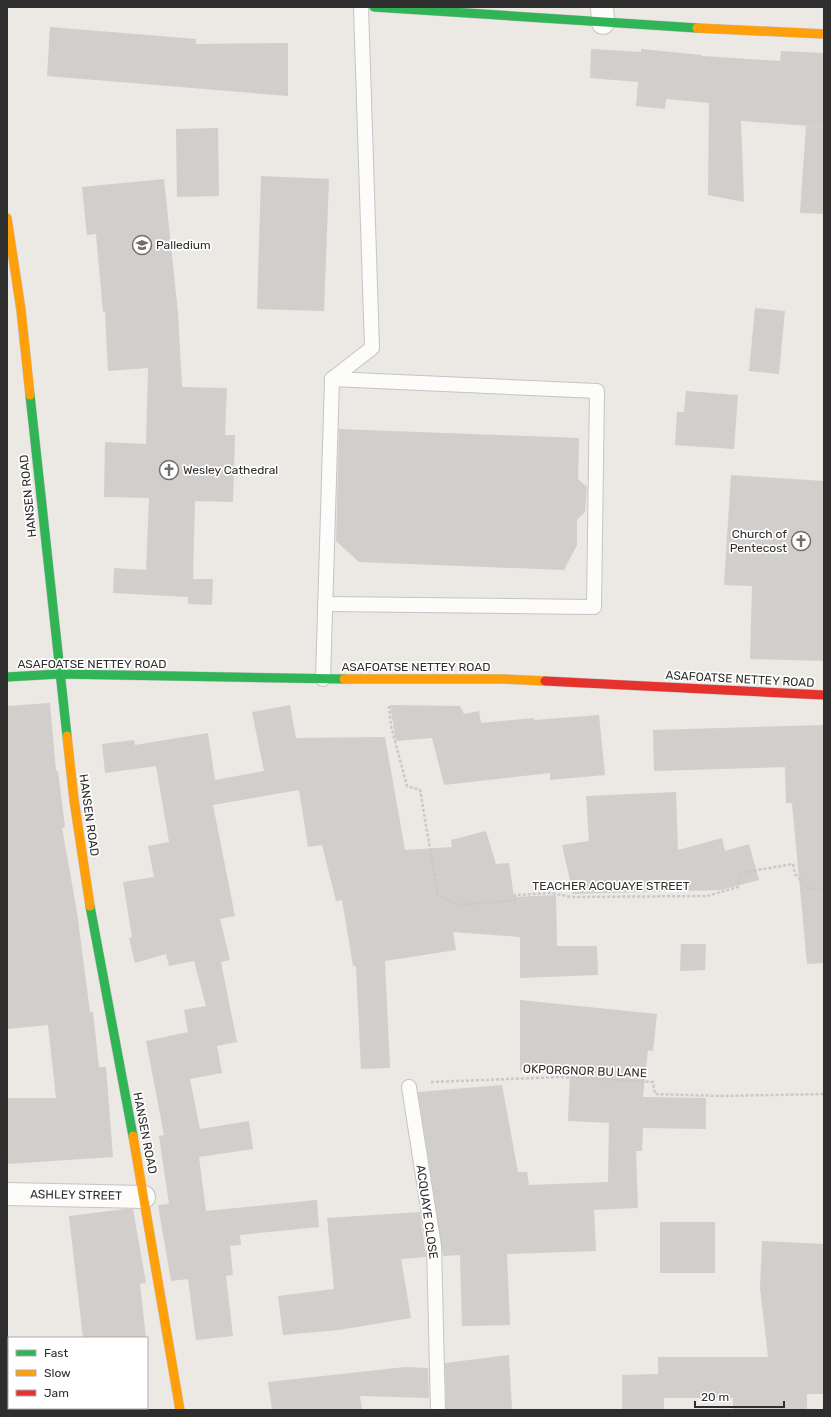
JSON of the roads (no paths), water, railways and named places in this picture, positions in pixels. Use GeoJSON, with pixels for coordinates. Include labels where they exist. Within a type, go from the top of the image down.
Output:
{"type":"FeatureCollection","features":[{"type":"Feature","properties":{"kind":"street"},"geometry":{"type":"LineString","coordinates":[[374,7],[603,15],[824,34]]}},
{"type":"Feature","properties":{"kind":"street","name":"HANSEN ROAD"},"geometry":{"type":"LineString","coordinates":[[7,218],[21,310],[59,674],[74,800],[92,917],[144,1197],[180,1410]]}},
{"type":"Feature","properties":{"kind":"street","name":"ASAFOATSE NETTEY ROAD"},"geometry":{"type":"LineString","coordinates":[[7,677],[59,674],[324,679],[504,679],[824,696]]}},
{"type":"Feature","properties":{"kind":"street","name":"ASHLEY STREET"},"geometry":{"type":"LineString","coordinates":[[7,1194],[144,1197]]}},
{"type":"Feature","properties":{"kind":"lane"},"geometry":{"type":"LineString","coordinates":[[332,379],[372,348],[361,7]]}},
{"type":"Feature","properties":{"kind":"lane"},"geometry":{"type":"LineString","coordinates":[[324,679],[332,379]]}},
{"type":"Feature","properties":{"kind":"lane"},"geometry":{"type":"LineString","coordinates":[[325,604],[594,607],[597,391],[332,379]]}},
{"type":"Feature","properties":{"kind":"lane","name":"ACQUAYE CLOSE"},"geometry":{"type":"LineString","coordinates":[[409,1087],[434,1246],[438,1410]]}},
{"type":"Feature","properties":{"kind":"place","name":"Palledium"},"geometry":{"type":"Point","coordinates":[142,245]}},
{"type":"Feature","properties":{"kind":"place","name":"Wesley Cathedral"},"geometry":{"type":"Point","coordinates":[169,470]}},
{"type":"Feature","properties":{"kind":"place","name":"Church of Pentecost"},"geometry":{"type":"Point","coordinates":[801,541]}}]}
